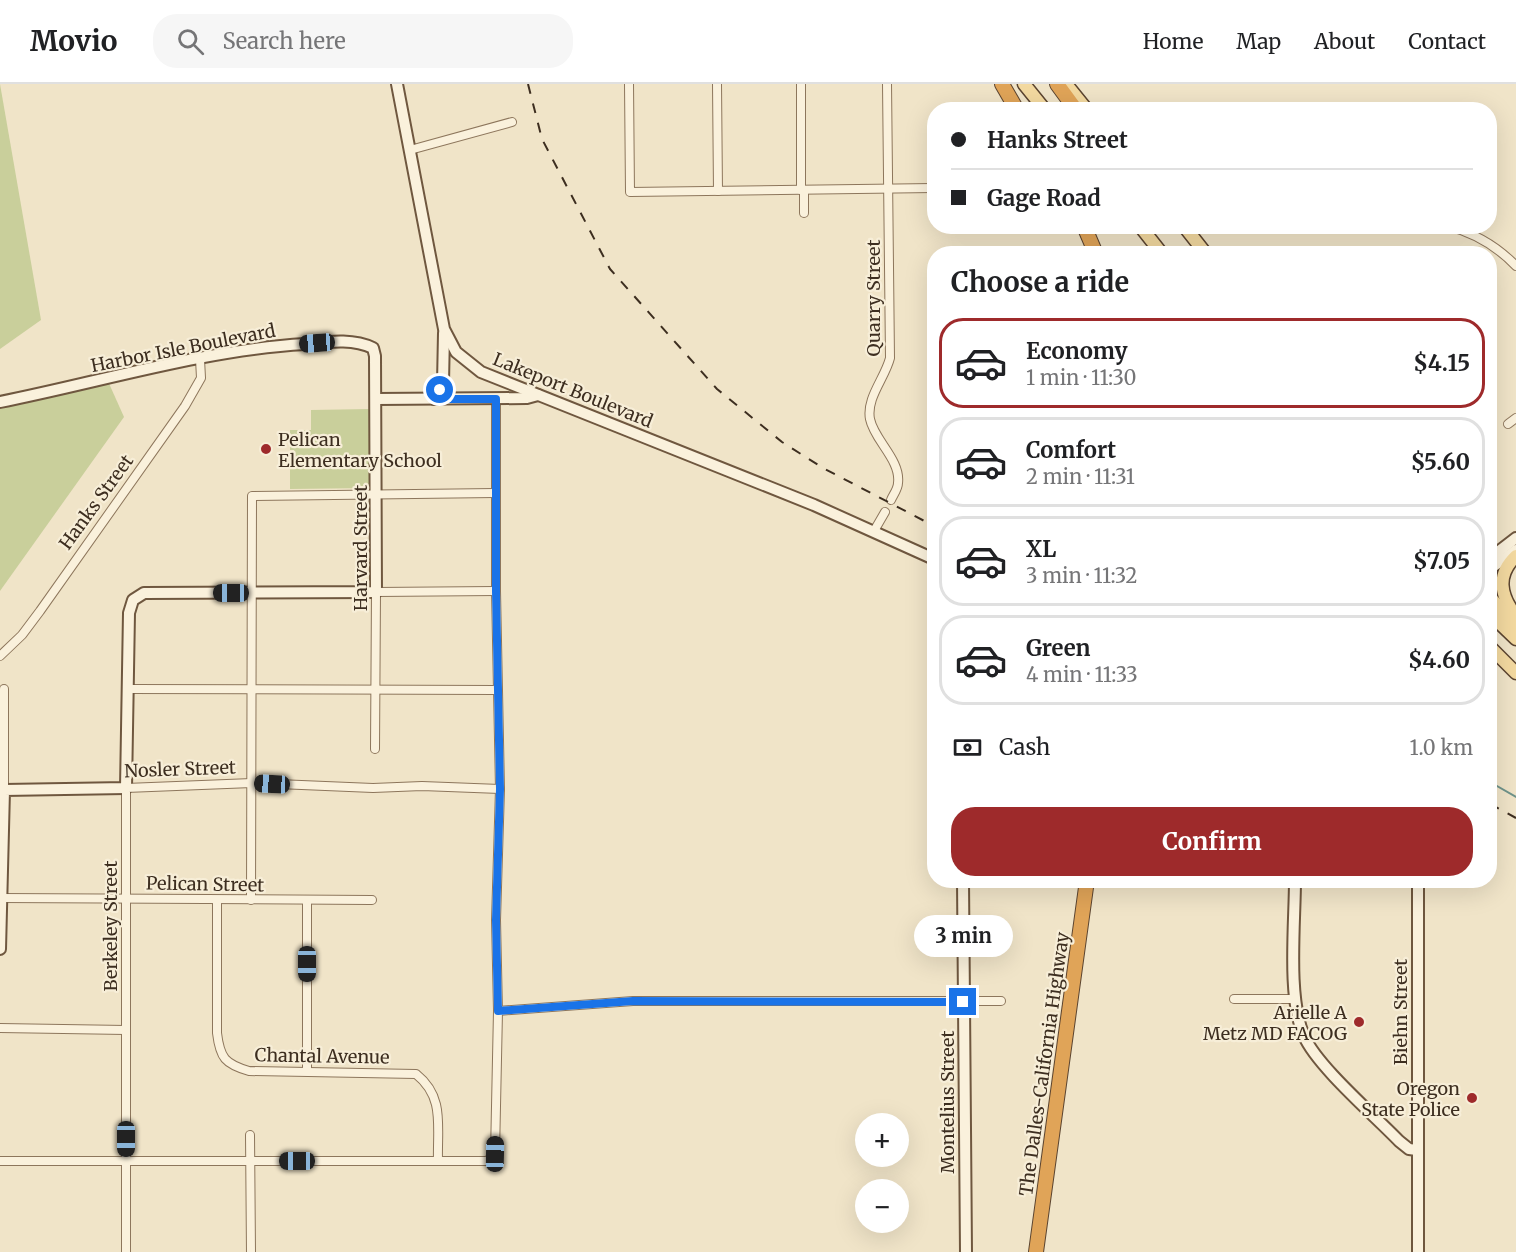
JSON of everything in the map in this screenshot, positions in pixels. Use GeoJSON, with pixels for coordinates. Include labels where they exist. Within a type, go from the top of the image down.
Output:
{"type":"FeatureCollection","features":[{"type":"Feature","properties":{"kind":"highway"},"geometry":{"type":"LineString","coordinates":[[1002,84],[1012,102]]}},
{"type":"Feature","properties":{"kind":"highway"},"geometry":{"type":"LineString","coordinates":[[1058,84],[1070,102]]}},
{"type":"Feature","properties":{"kind":"highway","name":"The Dalles-California Highway"},"geometry":{"type":"LineString","coordinates":[[1036,1252],[1087,888]]}},
{"type":"Feature","properties":{"kind":"main road"},"geometry":{"type":"LineString","coordinates":[[1024,84],[1039,102]]}},
{"type":"Feature","properties":{"kind":"main road"},"geometry":{"type":"LineString","coordinates":[[1066,84],[1081,102]]}},
{"type":"Feature","properties":{"kind":"main road"},"geometry":{"type":"LineString","coordinates":[[1146,234],[1156,246]]}},
{"type":"Feature","properties":{"kind":"main road"},"geometry":{"type":"LineString","coordinates":[[1190,234],[1200,246]]}},
{"type":"Feature","properties":{"kind":"main road"},"geometry":{"type":"LineString","coordinates":[[1516,556],[1503,572],[1502,591],[1516,616]]}},
{"type":"Feature","properties":{"kind":"main road"},"geometry":{"type":"LineString","coordinates":[[1497,605],[1516,626]]}},
{"type":"Feature","properties":{"kind":"main road"},"geometry":{"type":"LineString","coordinates":[[1497,621],[1516,639]]}},
{"type":"Feature","properties":{"kind":"main road"},"geometry":{"type":"LineString","coordinates":[[1497,654],[1516,673]]}},
{"type":"Feature","properties":{"kind":"street","name":"Lakeport Boulevard"},"geometry":{"type":"LineString","coordinates":[[397,84],[444,329],[456,352],[481,372],[874,531],[927,556]]}},
{"type":"Feature","properties":{"kind":"street"},"geometry":{"type":"LineString","coordinates":[[629,84],[630,192],[927,188]]}},
{"type":"Feature","properties":{"kind":"street"},"geometry":{"type":"LineString","coordinates":[[717,84],[718,191]]}},
{"type":"Feature","properties":{"kind":"street"},"geometry":{"type":"LineString","coordinates":[[801,84],[804,213]]}},
{"type":"Feature","properties":{"kind":"street","name":"Quarry Street"},"geometry":{"type":"LineString","coordinates":[[887,84],[890,358],[886,374],[870,403],[870,421],[893,462],[899,482],[891,501]]}},
{"type":"Feature","properties":{"kind":"street"},"geometry":{"type":"LineString","coordinates":[[410,150],[512,122]]}},
{"type":"Feature","properties":{"kind":"street"},"geometry":{"type":"LineString","coordinates":[[1472,234],[1491,246]]}},
{"type":"Feature","properties":{"kind":"street"},"geometry":{"type":"LineString","coordinates":[[1497,250],[1516,266]]}},
{"type":"Feature","properties":{"kind":"street"},"geometry":{"type":"LineString","coordinates":[[434,399],[443,382],[444,329]]}},
{"type":"Feature","properties":{"kind":"street","name":"Harbor Isle Boulevard"},"geometry":{"type":"LineString","coordinates":[[0,402],[262,346],[335,342],[363,343],[373,348]]}},
{"type":"Feature","properties":{"kind":"street","name":"Harvard Street"},"geometry":{"type":"LineString","coordinates":[[373,348],[377,495],[375,749]]}},
{"type":"Feature","properties":{"kind":"street","name":"Hanks Street"},"geometry":{"type":"LineString","coordinates":[[0,656],[22,635],[40,611],[185,406],[201,378],[200,358]]}},
{"type":"Feature","properties":{"kind":"street"},"geometry":{"type":"LineString","coordinates":[[376,399],[496,399],[527,398],[537,395]]}},
{"type":"Feature","properties":{"kind":"street"},"geometry":{"type":"LineString","coordinates":[[0,1161],[488,1161],[495,1154],[498,1011],[496,920],[500,789],[497,690],[496,399]]}},
{"type":"Feature","properties":{"kind":"street"},"geometry":{"type":"LineString","coordinates":[[1508,424],[1516,418]]}},
{"type":"Feature","properties":{"kind":"street"},"geometry":{"type":"LineString","coordinates":[[251,900],[252,496],[495,493]]}},
{"type":"Feature","properties":{"kind":"street"},"geometry":{"type":"LineString","coordinates":[[874,531],[885,512]]}},
{"type":"Feature","properties":{"kind":"street"},"geometry":{"type":"LineString","coordinates":[[1497,553],[1516,538]]}},
{"type":"Feature","properties":{"kind":"street"},"geometry":{"type":"LineString","coordinates":[[1497,564],[1516,550]]}},
{"type":"Feature","properties":{"kind":"street"},"geometry":{"type":"LineString","coordinates":[[253,593],[496,591]]}},
{"type":"Feature","properties":{"kind":"street","name":"Berkeley Street"},"geometry":{"type":"LineString","coordinates":[[126,1252],[126,788],[129,613],[133,600],[144,593],[253,593]]}},
{"type":"Feature","properties":{"kind":"street"},"geometry":{"type":"LineString","coordinates":[[0,949],[4,689]]}},
{"type":"Feature","properties":{"kind":"street"},"geometry":{"type":"LineString","coordinates":[[129,689],[497,690]]}},
{"type":"Feature","properties":{"kind":"street","name":"Nosler Street"},"geometry":{"type":"LineString","coordinates":[[4,790],[252,783],[373,788],[422,786],[500,789]]}},
{"type":"Feature","properties":{"kind":"street","name":"Montelius Street"},"geometry":{"type":"LineString","coordinates":[[963,888],[966,1252]]}},
{"type":"Feature","properties":{"kind":"street"},"geometry":{"type":"LineString","coordinates":[[1295,888],[1295,999],[1304,1035],[1315,1054],[1399,1141],[1405,1147],[1417,1150]]}},
{"type":"Feature","properties":{"kind":"street","name":"Biehn Street"},"geometry":{"type":"LineString","coordinates":[[1418,888],[1418,1252]]}},
{"type":"Feature","properties":{"kind":"street","name":"Pelican Street"},"geometry":{"type":"LineString","coordinates":[[1,898],[372,900]]}},
{"type":"Feature","properties":{"kind":"street","name":"Chantal Avenue"},"geometry":{"type":"LineString","coordinates":[[216,900],[219,1051],[230,1065],[249,1071],[307,1070],[416,1074],[428,1084],[436,1098],[438,1161]]}},
{"type":"Feature","properties":{"kind":"street"},"geometry":{"type":"LineString","coordinates":[[307,901],[307,1070]]}},
{"type":"Feature","properties":{"kind":"street"},"geometry":{"type":"LineString","coordinates":[[1234,999],[1295,999]]}},
{"type":"Feature","properties":{"kind":"street"},"geometry":{"type":"LineString","coordinates":[[498,1011],[633,1001],[963,1002],[1001,1000]]}},
{"type":"Feature","properties":{"kind":"street"},"geometry":{"type":"LineString","coordinates":[[0,1028],[126,1030]]}},
{"type":"Feature","properties":{"kind":"street"},"geometry":{"type":"LineString","coordinates":[[250,1135],[251,1252]]}},
{"type":"Feature","properties":{"kind":"green space"},"geometry":{"type":"Polygon","coordinates":[[[0,84],[41,320],[0,349],[0,84]]]}},
{"type":"Feature","properties":{"kind":"green space"},"geometry":{"type":"Polygon","coordinates":[[[107,379],[124,417],[0,591],[0,402],[107,379]]]}},
{"type":"Feature","properties":{"kind":"green space"},"geometry":{"type":"Polygon","coordinates":[[[370,409],[372,488],[290,489],[290,457],[295,456],[294,450],[290,450],[290,430],[311,430],[311,410],[370,409]]]}},
{"type":"Feature","properties":{"kind":"waterway"},"geometry":{"type":"LineString","coordinates":[[1497,786],[1516,797]]}},
{"type":"Feature","properties":{"kind":"railway"},"geometry":{"type":"LineString","coordinates":[[528,84],[542,139],[610,269],[717,389],[782,442],[823,468],[927,522]]}},
{"type":"Feature","properties":{"kind":"railway"},"geometry":{"type":"LineString","coordinates":[[1497,808],[1516,818]]}},
{"type":"Feature","properties":{"kind":"place","name":"Pelican Elementary School"},"geometry":{"type":"Point","coordinates":[266,449]}},
{"type":"Feature","properties":{"kind":"place","name":"Arielle A Metz MD FACOG"},"geometry":{"type":"Point","coordinates":[1359,1022]}},
{"type":"Feature","properties":{"kind":"place","name":"Oregon State Police"},"geometry":{"type":"Point","coordinates":[1472,1098]}},
{"type":"Feature","properties":{"kind":"route"},"geometry":{"type":"LineString","coordinates":[[440,390],[434,399],[496,399],[497,690],[500,789],[496,920],[498,1011],[633,1001],[963,1002]]}}]}
